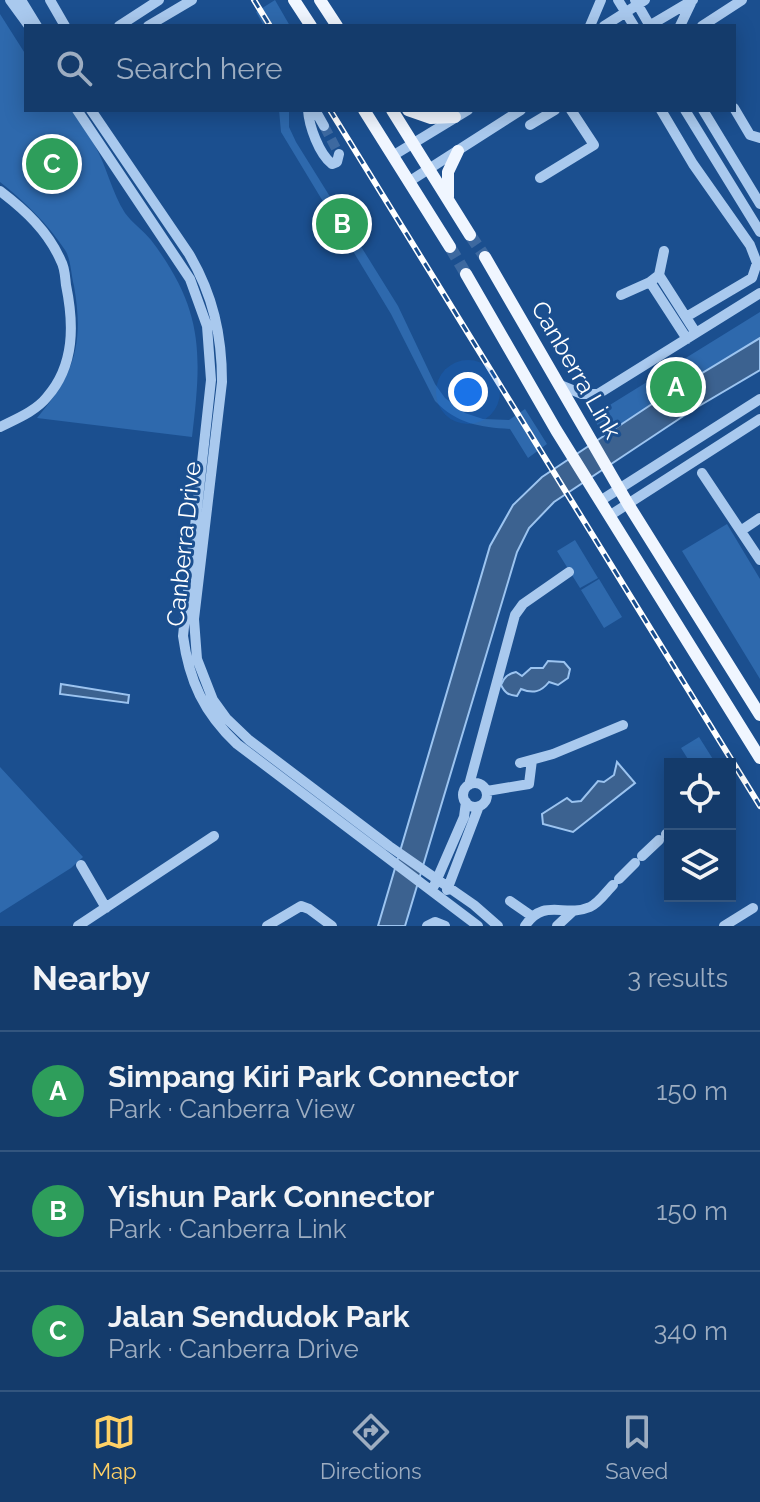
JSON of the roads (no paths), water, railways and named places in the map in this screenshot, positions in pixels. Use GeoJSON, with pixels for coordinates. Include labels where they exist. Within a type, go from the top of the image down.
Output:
{"type":"FeatureCollection","features":[{"type":"Feature","properties":{"kind":"main road"},"geometry":{"type":"LineString","coordinates":[[294,0],[310,24]]}},
{"type":"Feature","properties":{"kind":"main road"},"geometry":{"type":"LineString","coordinates":[[320,0],[336,24]]}},
{"type":"Feature","properties":{"kind":"main road"},"geometry":{"type":"LineString","coordinates":[[365,112],[450,247]]}},
{"type":"Feature","properties":{"kind":"main road"},"geometry":{"type":"LineString","coordinates":[[393,112],[470,235]]}},
{"type":"Feature","properties":{"kind":"main road"},"geometry":{"type":"LineString","coordinates":[[414,112],[431,118],[455,117]]}},
{"type":"Feature","properties":{"kind":"main road"},"geometry":{"type":"LineString","coordinates":[[448,199],[448,172],[458,151]]}},
{"type":"Feature","properties":{"kind":"main road","name":"Canberra Link"},"geometry":{"type":"LineString","coordinates":[[485,257],[628,504],[760,715]]}},
{"type":"Feature","properties":{"kind":"main road","name":"Canberra Link"},"geometry":{"type":"LineString","coordinates":[[466,274],[609,516],[760,758]]}},
{"type":"Feature","properties":{"kind":"street"},"geometry":{"type":"LineString","coordinates":[[10,0],[28,24]]}},
{"type":"Feature","properties":{"kind":"street"},"geometry":{"type":"LineString","coordinates":[[21,0],[36,24]]}},
{"type":"Feature","properties":{"kind":"street"},"geometry":{"type":"LineString","coordinates":[[50,0],[64,24]]}},
{"type":"Feature","properties":{"kind":"street"},"geometry":{"type":"LineString","coordinates":[[122,24],[159,0]]}},
{"type":"Feature","properties":{"kind":"street"},"geometry":{"type":"LineString","coordinates":[[151,24],[192,0]]}},
{"type":"Feature","properties":{"kind":"street"},"geometry":{"type":"LineString","coordinates":[[591,24],[601,0]]}},
{"type":"Feature","properties":{"kind":"street"},"geometry":{"type":"LineString","coordinates":[[618,0],[633,24]]}},
{"type":"Feature","properties":{"kind":"street"},"geometry":{"type":"LineString","coordinates":[[653,24],[693,0]]}},
{"type":"Feature","properties":{"kind":"street"},"geometry":{"type":"LineString","coordinates":[[681,24],[693,0]]}},
{"type":"Feature","properties":{"kind":"street"},"geometry":{"type":"LineString","coordinates":[[705,24],[742,0]]}},
{"type":"Feature","properties":{"kind":"street"},"geometry":{"type":"LineString","coordinates":[[607,24],[639,2],[649,24]]}},
{"type":"Feature","properties":{"kind":"street"},"geometry":{"type":"LineString","coordinates":[[736,111],[750,135],[760,138]]}},
{"type":"Feature","properties":{"kind":"street","name":"Canberra Drive"},"geometry":{"type":"LineString","coordinates":[[78,112],[190,279],[207,326],[211,380],[183,624],[186,661],[203,706],[237,744],[478,926]]}},
{"type":"Feature","properties":{"kind":"street","name":"Canberra Drive"},"geometry":{"type":"LineString","coordinates":[[92,112],[189,254],[201,275],[218,323],[222,382],[194,619],[202,676],[226,718],[249,740],[498,926]]}},
{"type":"Feature","properties":{"kind":"street"},"geometry":{"type":"LineString","coordinates":[[308,112],[313,131],[327,161],[332,164],[337,162],[339,154]]}},
{"type":"Feature","properties":{"kind":"street"},"geometry":{"type":"LineString","coordinates":[[316,112],[324,126]]}},
{"type":"Feature","properties":{"kind":"street"},"geometry":{"type":"LineString","coordinates":[[394,155],[464,112]]}},
{"type":"Feature","properties":{"kind":"street"},"geometry":{"type":"LineString","coordinates":[[410,181],[518,112]]}},
{"type":"Feature","properties":{"kind":"street"},"geometry":{"type":"LineString","coordinates":[[530,125],[552,112]]}},
{"type":"Feature","properties":{"kind":"street"},"geometry":{"type":"LineString","coordinates":[[540,178],[594,145],[572,112]]}},
{"type":"Feature","properties":{"kind":"street"},"geometry":{"type":"LineString","coordinates":[[662,112],[693,164],[750,245],[757,267],[752,278],[686,317]]}},
{"type":"Feature","properties":{"kind":"street"},"geometry":{"type":"LineString","coordinates":[[686,112],[760,232]]}},
{"type":"Feature","properties":{"kind":"street"},"geometry":{"type":"LineString","coordinates":[[708,112],[760,204]]}},
{"type":"Feature","properties":{"kind":"street"},"geometry":{"type":"LineString","coordinates":[[701,175],[726,161],[729,152]]}},
{"type":"Feature","properties":{"kind":"street"},"geometry":{"type":"LineString","coordinates":[[693,164],[712,153]]}},
{"type":"Feature","properties":{"kind":"street"},"geometry":{"type":"LineString","coordinates":[[0,191],[36,222],[62,262],[72,317],[72,344],[47,398],[0,427]]}},
{"type":"Feature","properties":{"kind":"street"},"geometry":{"type":"LineString","coordinates":[[621,295],[655,278],[664,251]]}},
{"type":"Feature","properties":{"kind":"street"},"geometry":{"type":"LineString","coordinates":[[655,278],[686,317],[691,336]]}},
{"type":"Feature","properties":{"kind":"street"},"geometry":{"type":"LineString","coordinates":[[655,278],[691,336]]}},
{"type":"Feature","properties":{"kind":"street"},"geometry":{"type":"LineString","coordinates":[[560,385],[582,394],[598,394],[760,293]]}},
{"type":"Feature","properties":{"kind":"street"},"geometry":{"type":"LineString","coordinates":[[599,499],[760,399]]}},
{"type":"Feature","properties":{"kind":"street"},"geometry":{"type":"LineString","coordinates":[[609,516],[760,419]]}},
{"type":"Feature","properties":{"kind":"street"},"geometry":{"type":"LineString","coordinates":[[702,473],[760,560]]}},
{"type":"Feature","properties":{"kind":"street"},"geometry":{"type":"LineString","coordinates":[[742,530],[760,518]]}},
{"type":"Feature","properties":{"kind":"street"},"geometry":{"type":"LineString","coordinates":[[430,890],[464,817],[466,802],[463,795],[469,785],[515,615],[523,604],[569,572]]}},
{"type":"Feature","properties":{"kind":"street"},"geometry":{"type":"LineString","coordinates":[[520,763],[553,754],[623,725]]}},
{"type":"Feature","properties":{"kind":"street"},"geometry":{"type":"LineString","coordinates":[[487,791],[529,784],[532,760]]}},
{"type":"Feature","properties":{"kind":"street"},"geometry":{"type":"LineString","coordinates":[[441,898],[449,887],[474,815],[487,798],[487,791],[479,784],[469,785]]}},
{"type":"Feature","properties":{"kind":"street"},"geometry":{"type":"LineString","coordinates":[[466,802],[479,806]]}},
{"type":"Feature","properties":{"kind":"street"},"geometry":{"type":"LineString","coordinates":[[78,926],[214,836]]}},
{"type":"Feature","properties":{"kind":"street"},"geometry":{"type":"LineString","coordinates":[[510,901],[529,921],[538,912],[549,909],[573,911],[595,904],[664,836]]}},
{"type":"Feature","properties":{"kind":"street"},"geometry":{"type":"LineString","coordinates":[[81,865],[106,908]]}},
{"type":"Feature","properties":{"kind":"street"},"geometry":{"type":"LineString","coordinates":[[267,926],[301,906],[332,926]]}},
{"type":"Feature","properties":{"kind":"street"},"geometry":{"type":"LineString","coordinates":[[724,926],[753,908]]}},
{"type":"Feature","properties":{"kind":"street"},"geometry":{"type":"LineString","coordinates":[[557,926],[573,911]]}},
{"type":"Feature","properties":{"kind":"street"},"geometry":{"type":"LineString","coordinates":[[427,926],[435,922],[445,926]]}},
{"type":"Feature","properties":{"kind":"tunnel"},"geometry":{"type":"LineString","coordinates":[[324,126],[339,154]]}},
{"type":"Feature","properties":{"kind":"tunnel"},"geometry":{"type":"LineString","coordinates":[[470,235],[485,257]]}},
{"type":"Feature","properties":{"kind":"tunnel"},"geometry":{"type":"LineString","coordinates":[[450,247],[466,274]]}},
{"type":"Feature","properties":{"kind":"railway"},"geometry":{"type":"LineString","coordinates":[[254,0],[269,24]]}},
{"type":"Feature","properties":{"kind":"railway"},"geometry":{"type":"LineString","coordinates":[[331,112],[760,806]]}},
{"type":"Feature","properties":{"kind":"place","name":"Jalan Sendudok Park"},"geometry":{"type":"Point","coordinates":[52,164]}},
{"type":"Feature","properties":{"kind":"place","name":"Yishun Park Connector"},"geometry":{"type":"Point","coordinates":[342,224]}},
{"type":"Feature","properties":{"kind":"place","name":"Simpang Kiri Park Connector"},"geometry":{"type":"Point","coordinates":[676,387]}}]}
